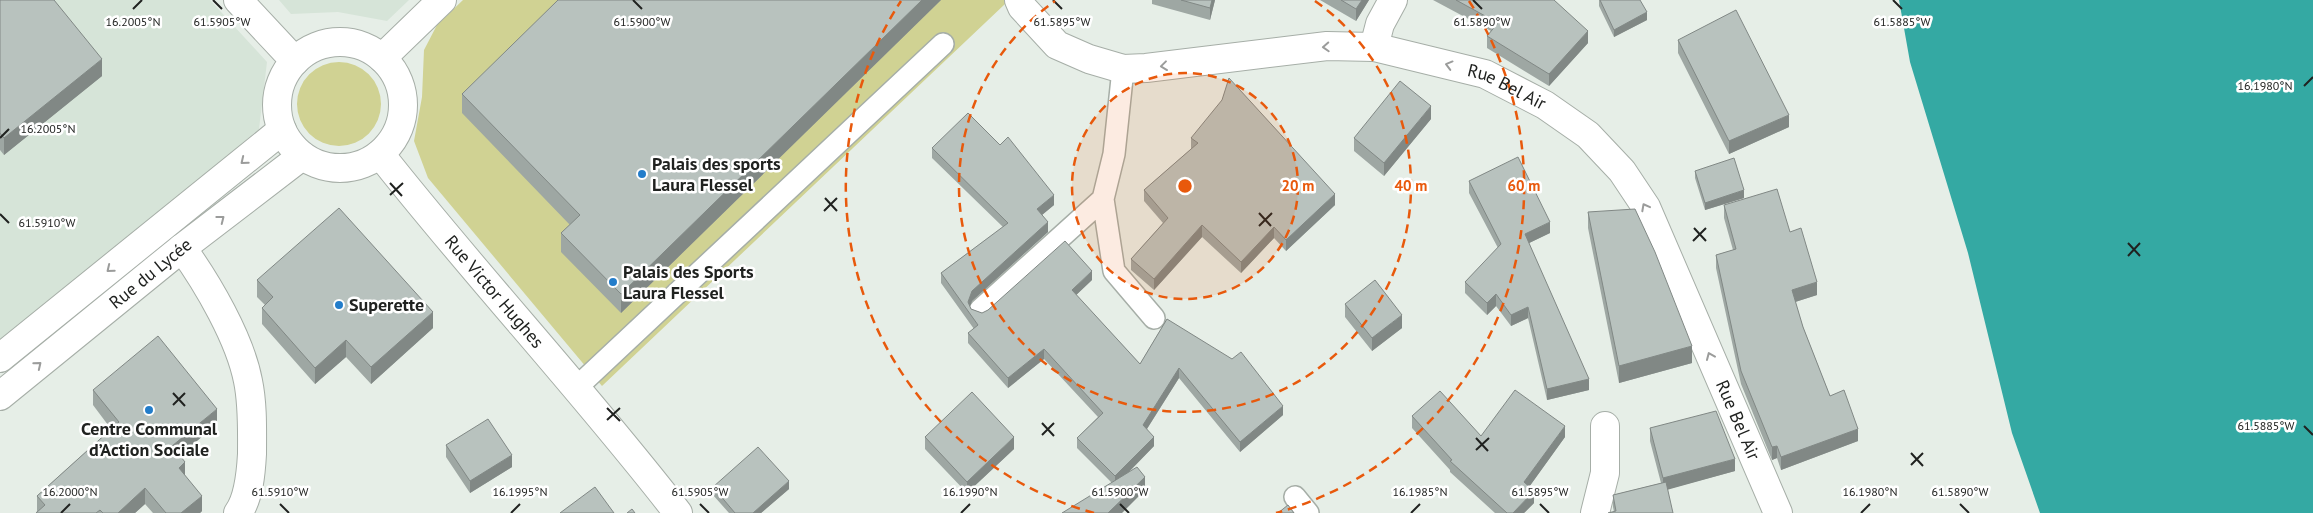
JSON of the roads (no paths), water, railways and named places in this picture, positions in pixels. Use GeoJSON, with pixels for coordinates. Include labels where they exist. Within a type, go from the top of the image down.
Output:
{"type":"FeatureCollection","features":[{"type":"Feature","properties":{"kind":"street"},"geometry":{"type":"LineString","coordinates":[[238,0],[295,61]]}},
{"type":"Feature","properties":{"kind":"street"},"geometry":{"type":"LineString","coordinates":[[382,58],[442,0]]}},
{"type":"Feature","properties":{"kind":"street","name":"Rue Bel Air"},"geometry":{"type":"LineString","coordinates":[[1019,0],[1022,7],[1057,45],[1089,59],[1123,69],[1146,68],[1326,46],[1374,47],[1485,74],[1545,105],[1588,135],[1622,171],[1646,207],[1778,513]]}},
{"type":"Feature","properties":{"kind":"street"},"geometry":{"type":"LineString","coordinates":[[1374,47],[1380,24],[1393,0]]}},
{"type":"Feature","properties":{"kind":"street"},"geometry":{"type":"LineString","coordinates":[[338,41],[354,43],[369,48],[382,58],[396,75],[403,95],[402,117],[394,138],[380,154],[366,163],[350,167],[333,168],[317,164],[302,156],[290,144],[282,130],[277,106],[281,82],[295,61],[308,51],[322,44],[338,41]]}},
{"type":"Feature","properties":{"kind":"street","name":"Rue du Lycée"},"geometry":{"type":"LineString","coordinates":[[0,358],[282,130]]}},
{"type":"Feature","properties":{"kind":"street","name":"Rue Victor Hughes"},"geometry":{"type":"LineString","coordinates":[[380,154],[421,206],[610,428],[678,513]]}},
{"type":"Feature","properties":{"kind":"street","name":"Rue du Lycée"},"geometry":{"type":"LineString","coordinates":[[0,396],[182,248],[302,156]]}},
{"type":"Feature","properties":{"kind":"street"},"geometry":{"type":"LineString","coordinates":[[182,248],[200,273],[236,343],[248,382],[252,427],[252,469],[242,508],[238,513]]}},
{"type":"Feature","properties":{"kind":"street"},"geometry":{"type":"LineString","coordinates":[[1595,513],[1605,473],[1604,426]]}},
{"type":"Feature","properties":{"kind":"lane"},"geometry":{"type":"LineString","coordinates":[[576,388],[943,44]]}},
{"type":"Feature","properties":{"kind":"lane"},"geometry":{"type":"LineString","coordinates":[[1123,69],[1114,154],[1103,199],[1114,271],[1154,318]]}},
{"type":"Feature","properties":{"kind":"lane"},"geometry":{"type":"LineString","coordinates":[[980,310],[1103,199]]}},
{"type":"Feature","properties":{"kind":"water"},"geometry":{"type":"Polygon","coordinates":[[[1899,0],[2313,0],[2313,513],[2040,513],[2012,433],[1968,253],[1910,62],[1899,0]]]}},
{"type":"Feature","properties":{"kind":"place","name":"Palais des sports Laura Flessel"},"geometry":{"type":"Point","coordinates":[642,174]}},
{"type":"Feature","properties":{"kind":"place","name":"Palais des Sports Laura Flessel"},"geometry":{"type":"Point","coordinates":[613,282]}},
{"type":"Feature","properties":{"kind":"place","name":"Superette"},"geometry":{"type":"Point","coordinates":[339,305]}},
{"type":"Feature","properties":{"kind":"place","name":"Centre Communal d’Action Sociale"},"geometry":{"type":"Point","coordinates":[149,410]}}]}
